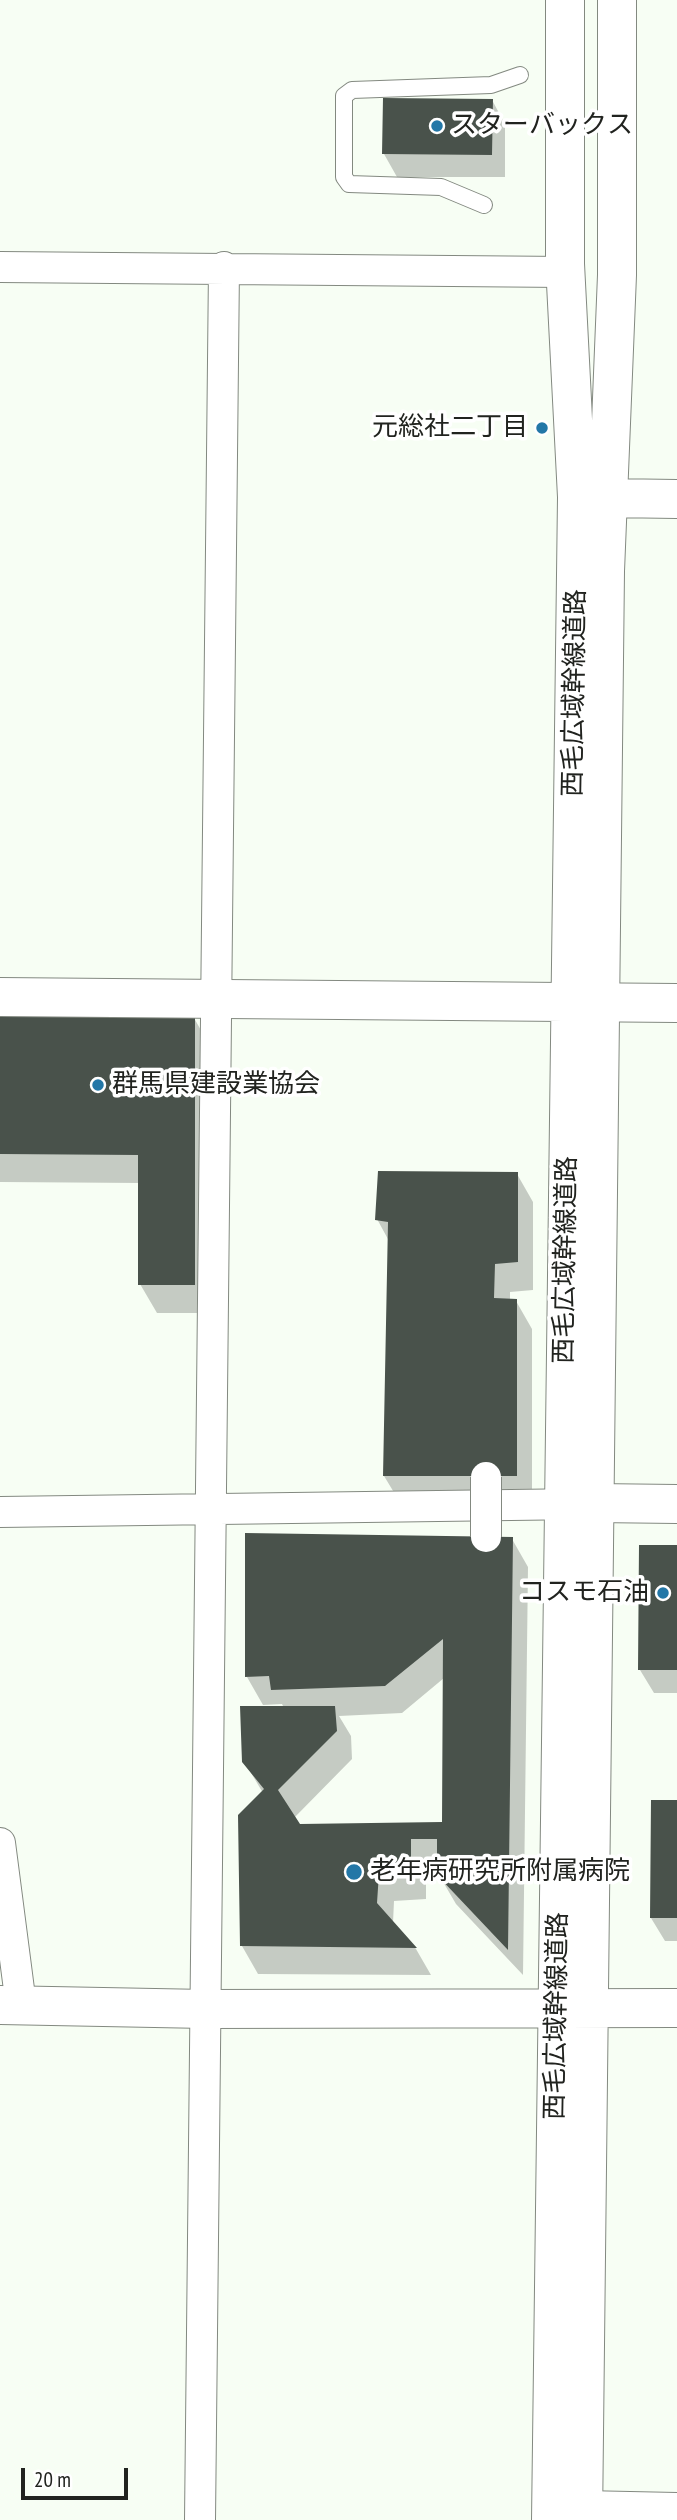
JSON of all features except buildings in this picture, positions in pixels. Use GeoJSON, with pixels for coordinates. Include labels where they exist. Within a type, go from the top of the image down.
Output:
{"type":"FeatureCollection","features":[{"type":"Feature","properties":{"kind":"main road","name":"西毛広域幹線道路"},"geometry":{"type":"LineString","coordinates":[[565,0],[565,272],[577,497],[585,1001],[573,2008],[573,2515]]}},
{"type":"Feature","properties":{"kind":"main road","name":"西毛広域幹線道路"},"geometry":{"type":"LineString","coordinates":[[585,1001],[617,275],[617,0]]}},
{"type":"Feature","properties":{"kind":"main road"},"geometry":{"type":"LineString","coordinates":[[609,498],[677,499]]}},
{"type":"Feature","properties":{"kind":"main road"},"geometry":{"type":"LineString","coordinates":[[0,997],[677,1003]]}},
{"type":"Feature","properties":{"kind":"main road"},"geometry":{"type":"LineString","coordinates":[[579,1504],[677,1504]]}},
{"type":"Feature","properties":{"kind":"main road"},"geometry":{"type":"LineString","coordinates":[[10,2005],[206,2009],[677,2008]]}},
{"type":"Feature","properties":{"kind":"street"},"geometry":{"type":"LineString","coordinates":[[0,267],[565,272]]}},
{"type":"Feature","properties":{"kind":"street"},"geometry":{"type":"LineString","coordinates":[[200,2520],[213,1508],[224,267]]}},
{"type":"Feature","properties":{"kind":"street"},"geometry":{"type":"LineString","coordinates":[[486,1476],[486,1537]]}},
{"type":"Feature","properties":{"kind":"street"},"geometry":{"type":"LineString","coordinates":[[0,1512],[579,1504]]}},
{"type":"Feature","properties":{"kind":"street"},"geometry":{"type":"LineString","coordinates":[[0,1843],[10,2005]]}},
{"type":"Feature","properties":{"kind":"street"},"geometry":{"type":"LineString","coordinates":[[573,2515],[677,2508]]}},
{"type":"Feature","properties":{"kind":"lane"},"geometry":{"type":"LineString","coordinates":[[484,205],[441,187],[349,184],[344,177],[344,96],[352,90],[491,85],[520,75]]}},
{"type":"Feature","properties":{"kind":"place","name":"スターバックス"},"geometry":{"type":"Point","coordinates":[437,126]}},
{"type":"Feature","properties":{"kind":"place","name":"元総社二丁目"},"geometry":{"type":"Point","coordinates":[542,428]}},
{"type":"Feature","properties":{"kind":"place","name":"群馬県建設業協会"},"geometry":{"type":"Point","coordinates":[98,1085]}},
{"type":"Feature","properties":{"kind":"place","name":"コスモ石油"},"geometry":{"type":"Point","coordinates":[663,1593]}},
{"type":"Feature","properties":{"kind":"place","name":"老年病研究所附属病院"},"geometry":{"type":"Point","coordinates":[354,1872]}}]}
